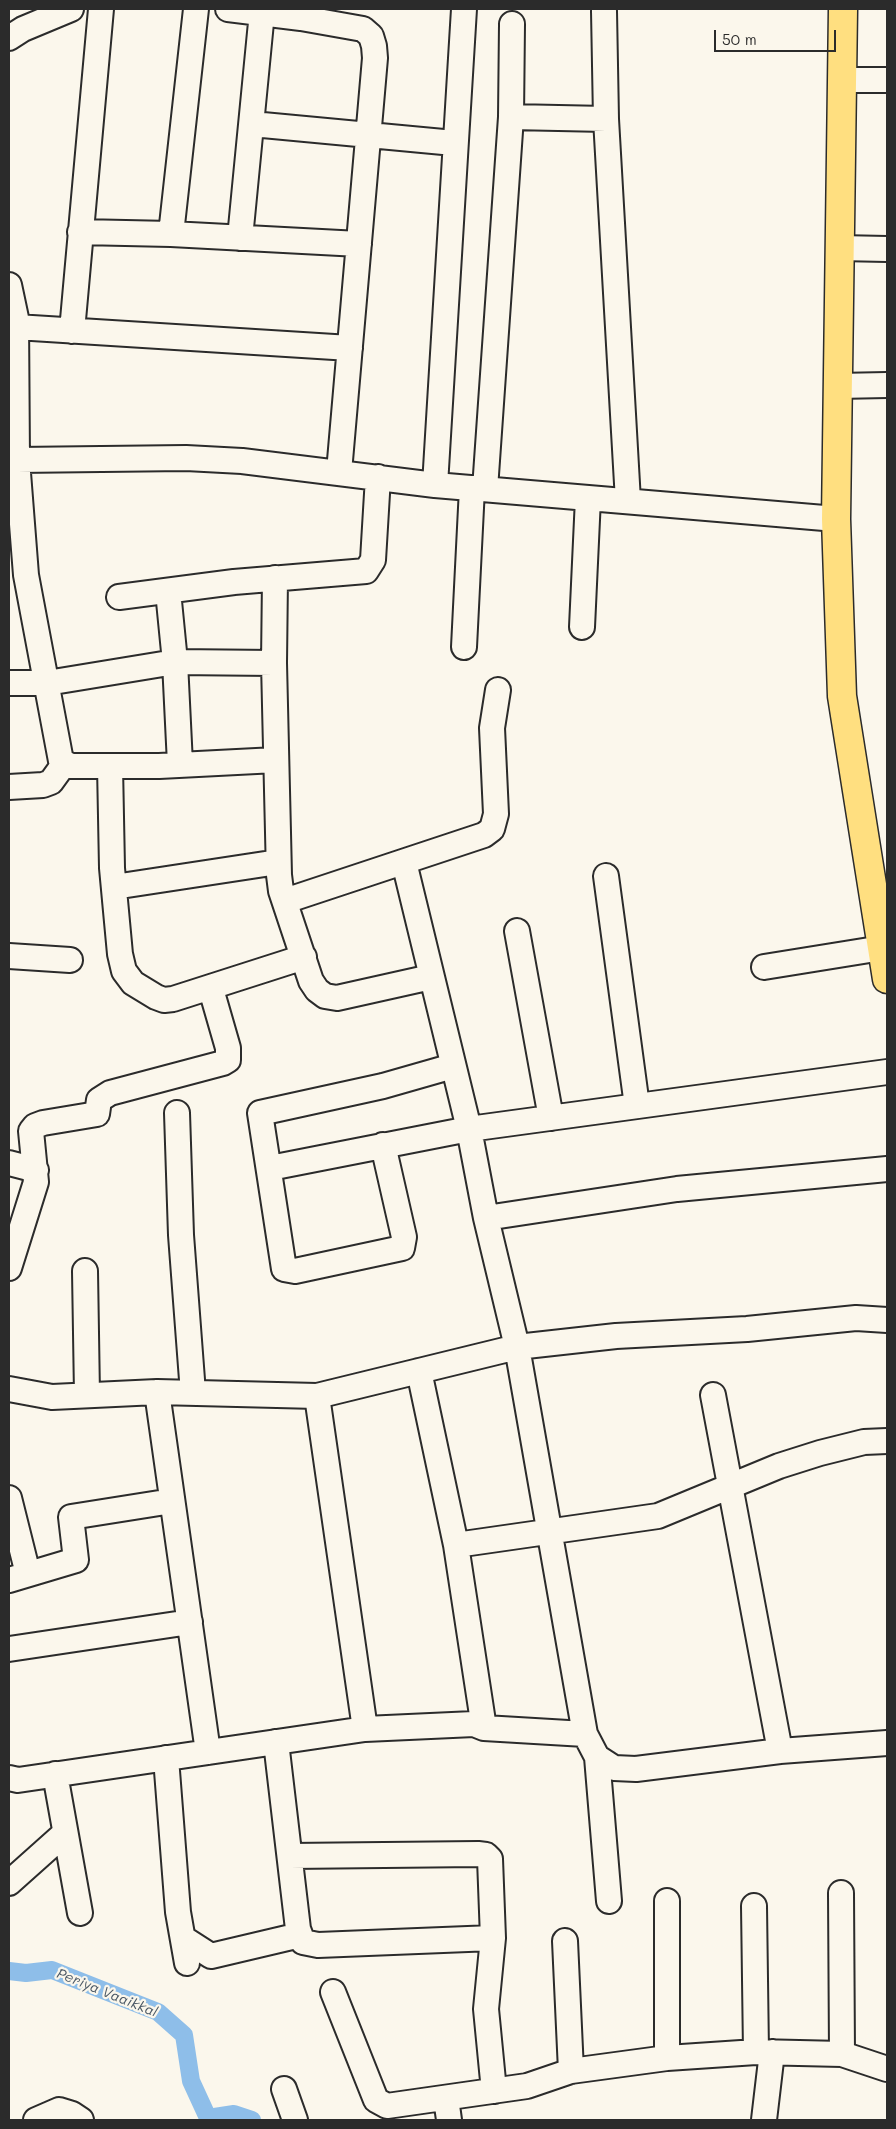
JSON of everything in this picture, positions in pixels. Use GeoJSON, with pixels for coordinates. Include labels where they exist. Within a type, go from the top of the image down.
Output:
{"type":"FeatureCollection","features":[{"type":"Feature","properties":{"kind":"main road"},"geometry":{"type":"LineString","coordinates":[[843,9],[836,519],[842,696],[887,979]]}},
{"type":"Feature","properties":{"kind":"street"},"geometry":{"type":"LineString","coordinates":[[9,38],[23,29],[71,9]]}},
{"type":"Feature","properties":{"kind":"street"},"geometry":{"type":"LineString","coordinates":[[72,331],[101,9]]}},
{"type":"Feature","properties":{"kind":"street"},"geometry":{"type":"LineString","coordinates":[[171,234],[196,9]]}},
{"type":"Feature","properties":{"kind":"street"},"geometry":{"type":"LineString","coordinates":[[228,9],[302,13],[363,29],[371,36],[375,58],[339,472]]}},
{"type":"Feature","properties":{"kind":"street"},"geometry":{"type":"LineString","coordinates":[[435,485],[454,143],[464,9]]}},
{"type":"Feature","properties":{"kind":"street"},"geometry":{"type":"LineString","coordinates":[[604,11],[606,119],[628,501]]}},
{"type":"Feature","properties":{"kind":"street"},"geometry":{"type":"LineString","coordinates":[[240,238],[262,12]]}},
{"type":"Feature","properties":{"kind":"street"},"geometry":{"type":"LineString","coordinates":[[464,647],[511,118],[512,24]]}},
{"type":"Feature","properties":{"kind":"street"},"geometry":{"type":"LineString","coordinates":[[843,80],[887,80]]}},
{"type":"Feature","properties":{"kind":"street"},"geometry":{"type":"LineString","coordinates":[[511,118],[606,119]]}},
{"type":"Feature","properties":{"kind":"street"},"geometry":{"type":"LineString","coordinates":[[252,124],[454,143]]}},
{"type":"Feature","properties":{"kind":"street"},"geometry":{"type":"LineString","coordinates":[[80,232],[171,234],[359,244]]}},
{"type":"Feature","properties":{"kind":"street"},"geometry":{"type":"LineString","coordinates":[[839,248],[887,249]]}},
{"type":"Feature","properties":{"kind":"street"},"geometry":{"type":"LineString","coordinates":[[9,285],[16,328],[13,460],[17,574],[47,683],[59,756],[64,764],[71,766],[276,760]]}},
{"type":"Feature","properties":{"kind":"street"},"geometry":{"type":"LineString","coordinates":[[16,328],[350,348]]}},
{"type":"Feature","properties":{"kind":"street"},"geometry":{"type":"LineString","coordinates":[[837,386],[887,385]]}},
{"type":"Feature","properties":{"kind":"street"},"geometry":{"type":"LineString","coordinates":[[13,460],[186,458],[242,461],[435,485],[836,519]]}},
{"type":"Feature","properties":{"kind":"street"},"geometry":{"type":"LineString","coordinates":[[119,597],[275,578],[358,573],[371,567],[378,477]]}},
{"type":"Feature","properties":{"kind":"street"},"geometry":{"type":"LineString","coordinates":[[582,627],[588,498]]}},
{"type":"Feature","properties":{"kind":"street"},"geometry":{"type":"LineString","coordinates":[[275,578],[274,663],[278,862],[281,891],[312,981],[317,990],[325,996],[337,998],[431,977]]}},
{"type":"Feature","properties":{"kind":"street"},"geometry":{"type":"LineString","coordinates":[[168,591],[175,662],[180,764]]}},
{"type":"Feature","properties":{"kind":"street"},"geometry":{"type":"LineString","coordinates":[[9,684],[47,683],[175,662],[274,663]]}},
{"type":"Feature","properties":{"kind":"street"},"geometry":{"type":"LineString","coordinates":[[285,901],[484,835],[492,830],[496,814],[492,728],[498,690]]}},
{"type":"Feature","properties":{"kind":"street"},"geometry":{"type":"LineString","coordinates":[[9,787],[43,785],[51,782],[64,764]]}},
{"type":"Feature","properties":{"kind":"street"},"geometry":{"type":"LineString","coordinates":[[110,766],[114,888],[120,954],[124,971],[133,983],[164,1000],[211,989],[304,957]]}},
{"type":"Feature","properties":{"kind":"street"},"geometry":{"type":"LineString","coordinates":[[114,888],[278,862]]}},
{"type":"Feature","properties":{"kind":"street"},"geometry":{"type":"LineString","coordinates":[[404,862],[469,1129],[486,1218],[516,1347],[585,1734],[597,1756],[609,1901]]}},
{"type":"Feature","properties":{"kind":"street"},"geometry":{"type":"LineString","coordinates":[[606,876],[637,1106]]}},
{"type":"Feature","properties":{"kind":"street"},"geometry":{"type":"LineString","coordinates":[[517,931],[551,1118]]}},
{"type":"Feature","properties":{"kind":"street"},"geometry":{"type":"LineString","coordinates":[[764,967],[882,948]]}},
{"type":"Feature","properties":{"kind":"street"},"geometry":{"type":"LineString","coordinates":[[9,956],[70,960]]}},
{"type":"Feature","properties":{"kind":"street"},"geometry":{"type":"LineString","coordinates":[[9,1268],[36,1182],[36,1170],[30,1137],[35,1126],[97,1114],[99,1100],[110,1093],[223,1063],[228,1060],[228,1048],[211,989]]}},
{"type":"Feature","properties":{"kind":"street"},"geometry":{"type":"LineString","coordinates":[[383,1145],[404,1237],[402,1248],[295,1271],[284,1269],[270,1168],[260,1118],[264,1112],[383,1086],[454,1066]]}},
{"type":"Feature","properties":{"kind":"street"},"geometry":{"type":"LineString","coordinates":[[270,1168],[469,1129],[887,1072]]}},
{"type":"Feature","properties":{"kind":"street"},"geometry":{"type":"LineString","coordinates":[[177,1113],[181,1235],[193,1393]]}},
{"type":"Feature","properties":{"kind":"street"},"geometry":{"type":"LineString","coordinates":[[9,1164],[36,1170]]}},
{"type":"Feature","properties":{"kind":"street"},"geometry":{"type":"LineString","coordinates":[[486,1218],[677,1189],[887,1169]]}},
{"type":"Feature","properties":{"kind":"street"},"geometry":{"type":"LineString","coordinates":[[85,1271],[87,1395]]}},
{"type":"Feature","properties":{"kind":"street"},"geometry":{"type":"LineString","coordinates":[[9,1389],[52,1397],[157,1392],[317,1396],[516,1347],[616,1336],[747,1329],[856,1318],[887,1320]]}},
{"type":"Feature","properties":{"kind":"street"},"geometry":{"type":"LineString","coordinates":[[419,1371],[456,1546],[484,1728]]}},
{"type":"Feature","properties":{"kind":"street"},"geometry":{"type":"LineString","coordinates":[[157,1392],[208,1752]]}},
{"type":"Feature","properties":{"kind":"street"},"geometry":{"type":"LineString","coordinates":[[713,1395],[780,1751]]}},
{"type":"Feature","properties":{"kind":"street"},"geometry":{"type":"LineString","coordinates":[[317,1396],[365,1729]]}},
{"type":"Feature","properties":{"kind":"street"},"geometry":{"type":"LineString","coordinates":[[456,1546],[658,1516],[730,1486],[820,1453],[864,1442],[887,1441]]}},
{"type":"Feature","properties":{"kind":"street"},"geometry":{"type":"LineString","coordinates":[[9,1498],[19,1577],[76,1560],[71,1517],[172,1501]]}},
{"type":"Feature","properties":{"kind":"street"},"geometry":{"type":"LineString","coordinates":[[9,1649],[190,1622]]}},
{"type":"Feature","properties":{"kind":"street"},"geometry":{"type":"LineString","coordinates":[[9,1778],[18,1780],[365,1729],[474,1724],[484,1728],[585,1734]]}},
{"type":"Feature","properties":{"kind":"street"},"geometry":{"type":"LineString","coordinates":[[276,1742],[300,1935],[303,1942],[318,1946],[494,1938]]}},
{"type":"Feature","properties":{"kind":"street"},"geometry":{"type":"LineString","coordinates":[[597,1756],[614,1768],[636,1769],[780,1751],[887,1742]]}},
{"type":"Feature","properties":{"kind":"street"},"geometry":{"type":"LineString","coordinates":[[166,1758],[174,1873],[188,1963]]}},
{"type":"Feature","properties":{"kind":"street"},"geometry":{"type":"LineString","coordinates":[[54,1774],[80,1913]]}},
{"type":"Feature","properties":{"kind":"street"},"geometry":{"type":"LineString","coordinates":[[9,1883],[65,1833]]}},
{"type":"Feature","properties":{"kind":"street"},"geometry":{"type":"LineString","coordinates":[[290,1856],[486,1855],[492,1865],[494,1938],[486,2009],[494,2091]]}},
{"type":"Feature","properties":{"kind":"street"},"geometry":{"type":"LineString","coordinates":[[841,1893],[842,2054]]}},
{"type":"Feature","properties":{"kind":"street"},"geometry":{"type":"LineString","coordinates":[[667,2058],[668,1901]]}},
{"type":"Feature","properties":{"kind":"street"},"geometry":{"type":"LineString","coordinates":[[754,1906],[764,2052],[764,2120]]}},
{"type":"Feature","properties":{"kind":"street"},"geometry":{"type":"LineString","coordinates":[[183,1938],[211,1956],[300,1935]]}},
{"type":"Feature","properties":{"kind":"street"},"geometry":{"type":"LineString","coordinates":[[565,1941],[572,2071]]}},
{"type":"Feature","properties":{"kind":"street"},"geometry":{"type":"LineString","coordinates":[[333,1992],[376,2100],[381,2104],[448,2109],[494,2091],[527,2086],[572,2071],[667,2058],[764,2052],[842,2054],[887,2069]]}},
{"type":"Feature","properties":{"kind":"street"},"geometry":{"type":"LineString","coordinates":[[284,2089],[295,2120]]}},
{"type":"Feature","properties":{"kind":"street"},"geometry":{"type":"LineString","coordinates":[[36,2120],[58,2110],[72,2114],[81,2120]]}},
{"type":"Feature","properties":{"kind":"waterway","name":"Periya Vaaikkal"},"geometry":{"type":"LineString","coordinates":[[9,1971],[26,1973],[52,1970],[158,2012],[184,2035],[191,2081],[208,2118],[234,2114],[252,2120]]}}]}
